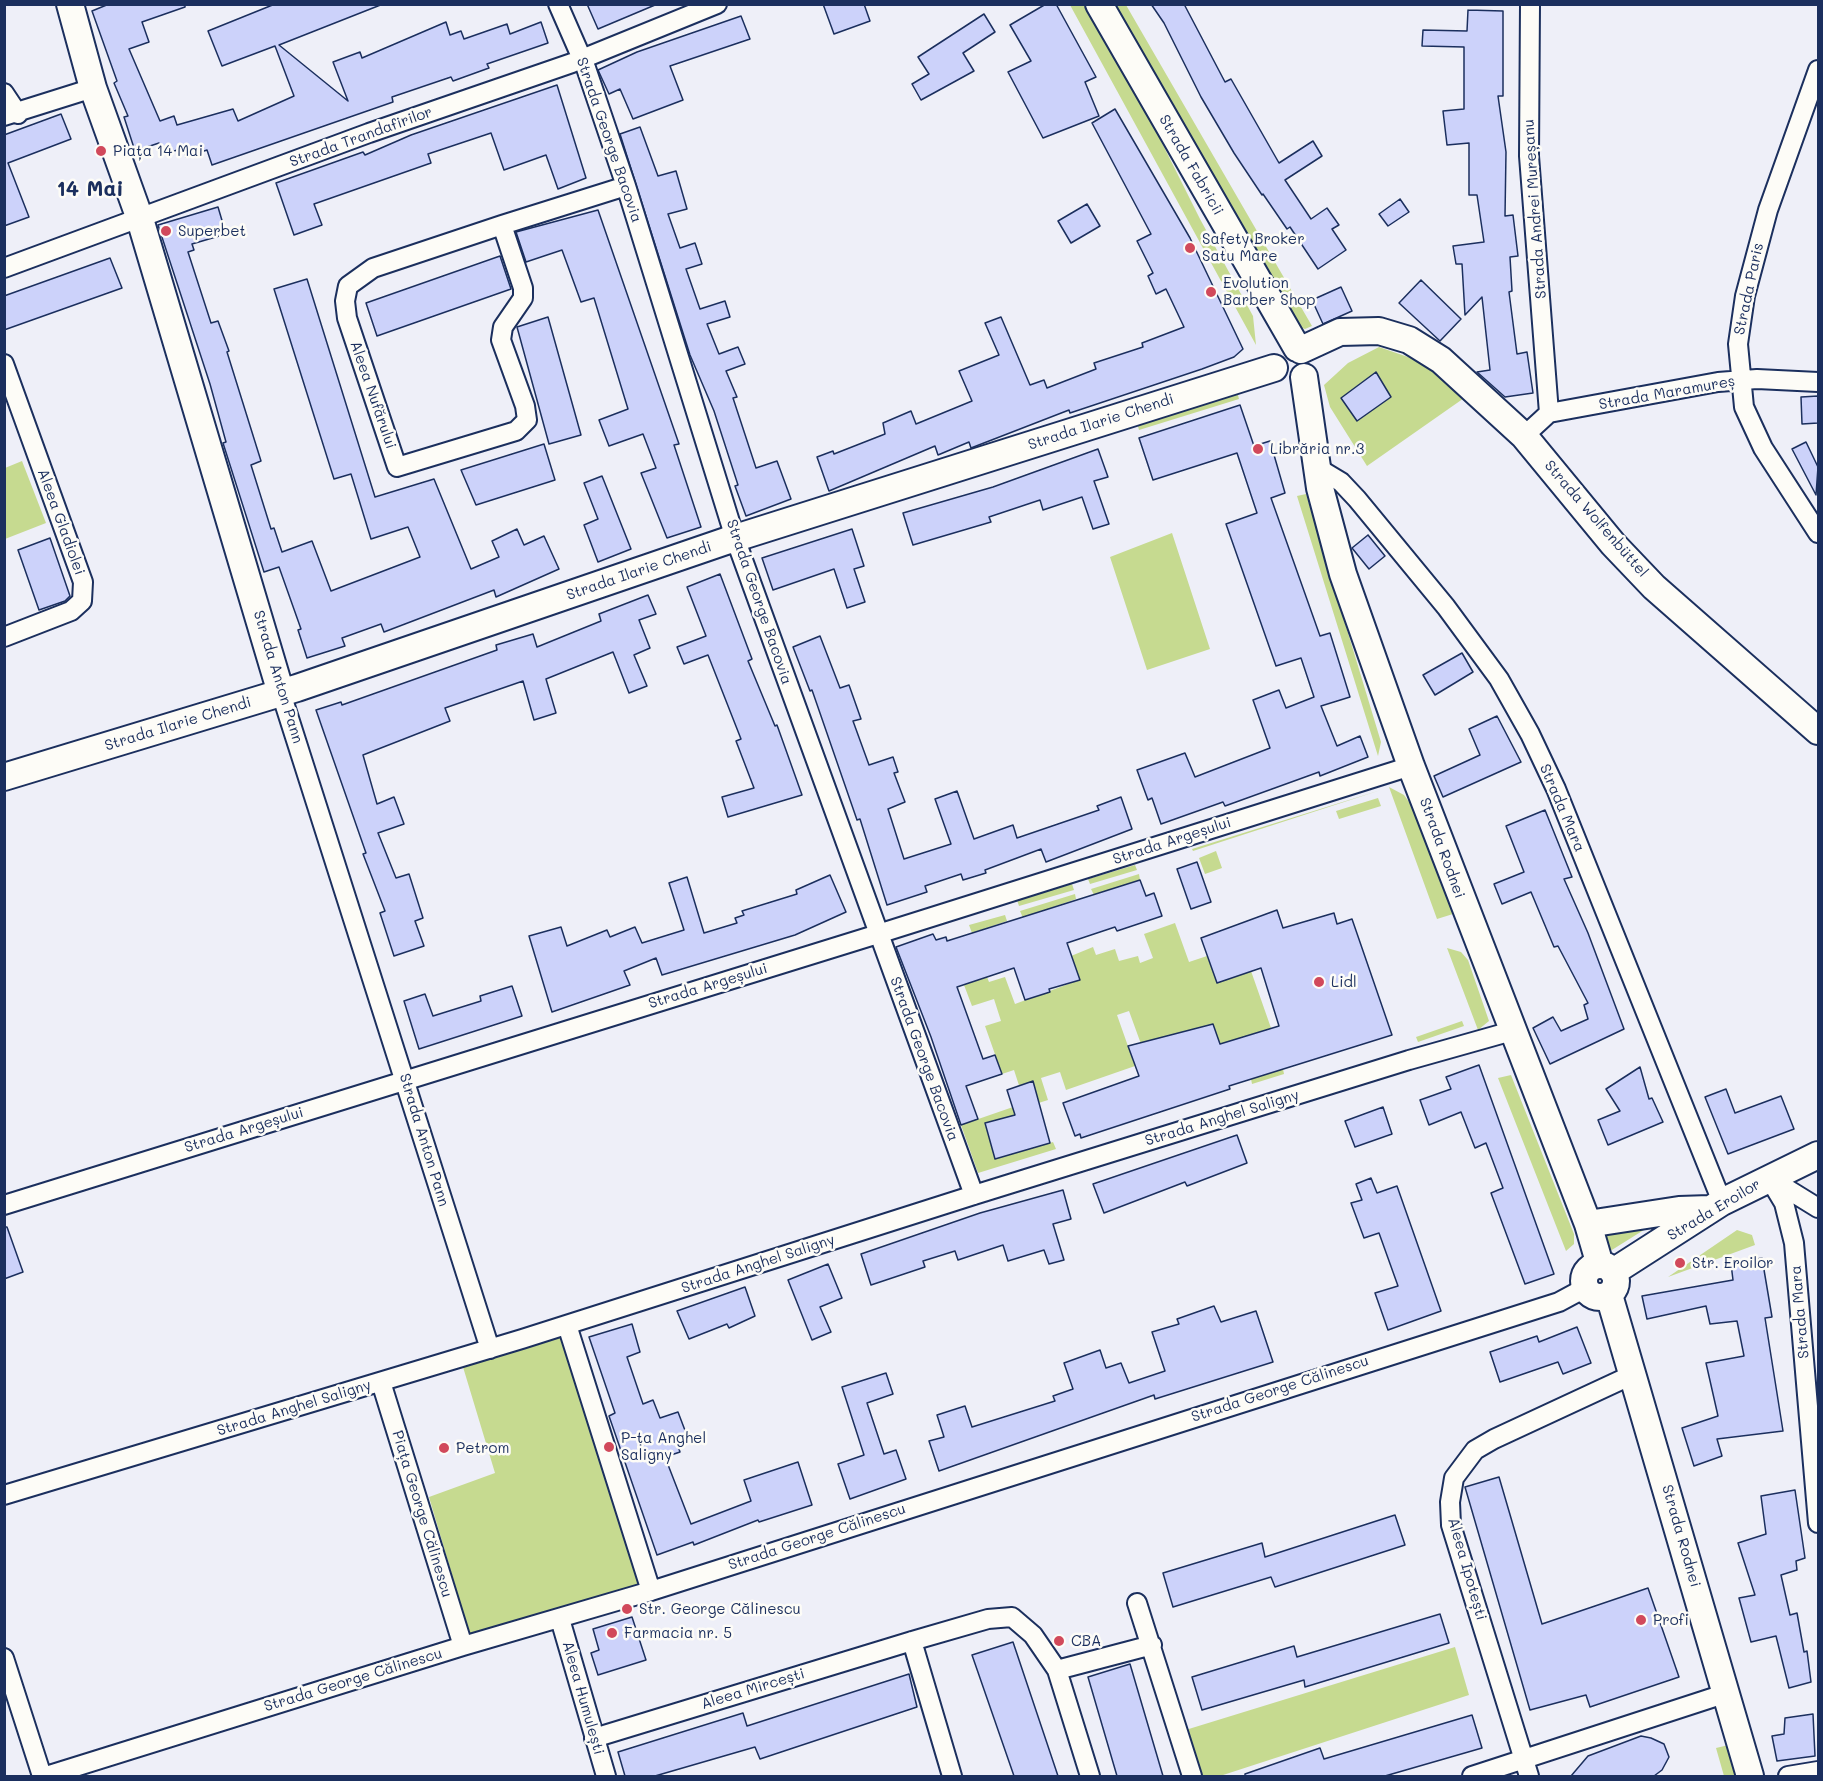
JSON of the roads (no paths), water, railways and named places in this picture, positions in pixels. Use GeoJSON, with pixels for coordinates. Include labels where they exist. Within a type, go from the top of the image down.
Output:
{"type":"FeatureCollection","features":[{"type":"Feature","properties":{"kind":"main road","name":"Strada Anton Pann"},"geometry":{"type":"LineString","coordinates":[[70,4],[93,88],[140,219],[281,693]]}},
{"type":"Feature","properties":{"kind":"main road","name":"Strada Fabricii"},"geometry":{"type":"LineString","coordinates":[[1099,4],[1283,324],[1294,363]]}},
{"type":"Feature","properties":{"kind":"main road","name":"Strada Wolfenbüttel"},"geometry":{"type":"LineString","coordinates":[[1294,363],[1341,336],[1363,331],[1392,334],[1424,349],[1463,378],[1524,436],[1613,544],[1654,586],[1818,730]]}},
{"type":"Feature","properties":{"kind":"main road","name":"Strada Ilarie Chendi"},"geometry":{"type":"LineString","coordinates":[[4,777],[281,693],[735,538],[1294,363]]}},
{"type":"Feature","properties":{"kind":"main road","name":"Strada Rodnei"},"geometry":{"type":"LineString","coordinates":[[1294,363],[1300,396],[1310,424],[1316,467],[1343,574],[1411,766],[1588,1224],[1602,1280],[1634,1374],[1750,1776]]}},
{"type":"Feature","properties":{"kind":"main road","name":"Strada Eroilor"},"geometry":{"type":"LineString","coordinates":[[1602,1280],[1716,1206],[1818,1155]]}},
{"type":"Feature","properties":{"kind":"main road"},"geometry":{"type":"LineString","coordinates":[[1588,1224],[1716,1206]]}},
{"type":"Feature","properties":{"kind":"street","name":"Strada George Bacovia"},"geometry":{"type":"LineString","coordinates":[[558,4],[582,58],[626,186],[735,538],[974,1196]]}},
{"type":"Feature","properties":{"kind":"street","name":"Strada Trandafirilor"},"geometry":{"type":"LineString","coordinates":[[4,268],[369,133],[582,58],[717,4]]}},
{"type":"Feature","properties":{"kind":"street","name":"Strada Andrei Mureșanu"},"geometry":{"type":"LineString","coordinates":[[1530,4],[1529,156],[1549,413]]}},
{"type":"Feature","properties":{"kind":"street","name":"Strada Paris"},"geometry":{"type":"LineString","coordinates":[[1818,70],[1768,210],[1748,285],[1738,344],[1744,407],[1763,448],[1818,533]]}},
{"type":"Feature","properties":{"kind":"street"},"geometry":{"type":"LineString","coordinates":[[4,93],[11,115],[93,88]]}},
{"type":"Feature","properties":{"kind":"street","name":"Aleea Nufărului"},"geometry":{"type":"LineString","coordinates":[[502,225],[523,288],[523,298],[503,327],[501,340],[525,406],[527,420],[516,431],[397,467],[346,318],[345,301],[348,286],[373,268],[502,225],[626,186]]}},
{"type":"Feature","properties":{"kind":"street","name":"Aleea Gladiolei"},"geometry":{"type":"LineString","coordinates":[[4,363],[82,582],[82,601],[71,611],[4,637]]}},
{"type":"Feature","properties":{"kind":"street","name":"Strada Maramureș"},"geometry":{"type":"LineString","coordinates":[[1549,413],[1740,380],[1818,382]]}},
{"type":"Feature","properties":{"kind":"street"},"geometry":{"type":"LineString","coordinates":[[1524,436],[1549,413]]}},
{"type":"Feature","properties":{"kind":"street","name":"Strada Mara"},"geometry":{"type":"LineString","coordinates":[[1316,467],[1341,482],[1357,499],[1446,607],[1499,679],[1530,734],[1556,789],[1716,1206]]}},
{"type":"Feature","properties":{"kind":"street","name":"Strada Anton Pann"},"geometry":{"type":"LineString","coordinates":[[281,693],[490,1348]]}},
{"type":"Feature","properties":{"kind":"street","name":"Strada Argeșului"},"geometry":{"type":"LineString","coordinates":[[4,1205],[1411,766]]}},
{"type":"Feature","properties":{"kind":"street","name":"Strada Anghel Saligny"},"geometry":{"type":"LineString","coordinates":[[4,1495],[567,1325],[1409,1060],[1512,1031]]}},
{"type":"Feature","properties":{"kind":"street"},"geometry":{"type":"LineString","coordinates":[[1769,1178],[1818,1208]]}},
{"type":"Feature","properties":{"kind":"street","name":"Strada Mara"},"geometry":{"type":"LineString","coordinates":[[1769,1178],[1784,1203],[1794,1243],[1818,1523]]}},
{"type":"Feature","properties":{"kind":"street","name":"Strada George Călinescu"},"geometry":{"type":"LineString","coordinates":[[44,1776],[463,1646],[651,1591],[1559,1302],[1602,1280]]}},
{"type":"Feature","properties":{"kind":"street"},"geometry":{"type":"LineString","coordinates":[[567,1325],[651,1591]]}},
{"type":"Feature","properties":{"kind":"street","name":"Aleea Ipotești"},"geometry":{"type":"LineString","coordinates":[[1528,1776],[1451,1525],[1450,1502],[1454,1478],[1469,1456],[1485,1444],[1634,1374]]}},
{"type":"Feature","properties":{"kind":"street","name":"Piața George Călinescu"},"geometry":{"type":"LineString","coordinates":[[381,1382],[463,1646]]}},
{"type":"Feature","properties":{"kind":"street"},"geometry":{"type":"LineString","coordinates":[[1137,1603],[1192,1776]]}},
{"type":"Feature","properties":{"kind":"street","name":"Aleea Mircești"},"geometry":{"type":"LineString","coordinates":[[594,1738],[912,1641],[988,1619],[1012,1617],[1033,1635],[1057,1670],[1090,1776]]}},
{"type":"Feature","properties":{"kind":"street","name":"Aleea Humulești"},"geometry":{"type":"LineString","coordinates":[[560,1619],[606,1776]]}},
{"type":"Feature","properties":{"kind":"street"},"geometry":{"type":"LineString","coordinates":[[912,1641],[952,1776]]}},
{"type":"Feature","properties":{"kind":"street"},"geometry":{"type":"LineString","coordinates":[[1057,1670],[1152,1645]]}},
{"type":"Feature","properties":{"kind":"street"},"geometry":{"type":"LineString","coordinates":[[4,1658],[44,1776]]}},
{"type":"Feature","properties":{"kind":"street"},"geometry":{"type":"LineString","coordinates":[[1472,1776],[1727,1693]]}},
{"type":"Feature","properties":{"kind":"street"},"geometry":{"type":"LineString","coordinates":[[1788,1776],[1818,1771]]}},
{"type":"Feature","properties":{"kind":"place","name":"Piața 14 Mai"},"geometry":{"type":"Point","coordinates":[101,151]}},
{"type":"Feature","properties":{"kind":"place","name":"Superbet"},"geometry":{"type":"Point","coordinates":[166,231]}},
{"type":"Feature","properties":{"kind":"place","name":"Safety Broker Satu Mare"},"geometry":{"type":"Point","coordinates":[1190,248]}},
{"type":"Feature","properties":{"kind":"place","name":"Evolution Barber Shop"},"geometry":{"type":"Point","coordinates":[1211,292]}},
{"type":"Feature","properties":{"kind":"place","name":"Librăria nr.3"},"geometry":{"type":"Point","coordinates":[1258,449]}},
{"type":"Feature","properties":{"kind":"place","name":"Lidl"},"geometry":{"type":"Point","coordinates":[1319,982]}},
{"type":"Feature","properties":{"kind":"place","name":"Str. Eroilor"},"geometry":{"type":"Point","coordinates":[1680,1263]}},
{"type":"Feature","properties":{"kind":"place","name":"P-ța Anghel Saligny"},"geometry":{"type":"Point","coordinates":[609,1447]}},
{"type":"Feature","properties":{"kind":"place","name":"Petrom"},"geometry":{"type":"Point","coordinates":[444,1448]}},
{"type":"Feature","properties":{"kind":"place","name":"Str. George Călinescu"},"geometry":{"type":"Point","coordinates":[627,1609]}},
{"type":"Feature","properties":{"kind":"place","name":"Profi"},"geometry":{"type":"Point","coordinates":[1641,1620]}},
{"type":"Feature","properties":{"kind":"place","name":"Farmacia nr. 5"},"geometry":{"type":"Point","coordinates":[612,1633]}},
{"type":"Feature","properties":{"kind":"place","name":"CBA"},"geometry":{"type":"Point","coordinates":[1059,1641]}},
{"type":"Feature","properties":{"kind":"district","name":"14 Mai"},"geometry":{"type":"Point","coordinates":[90,190]}}]}
